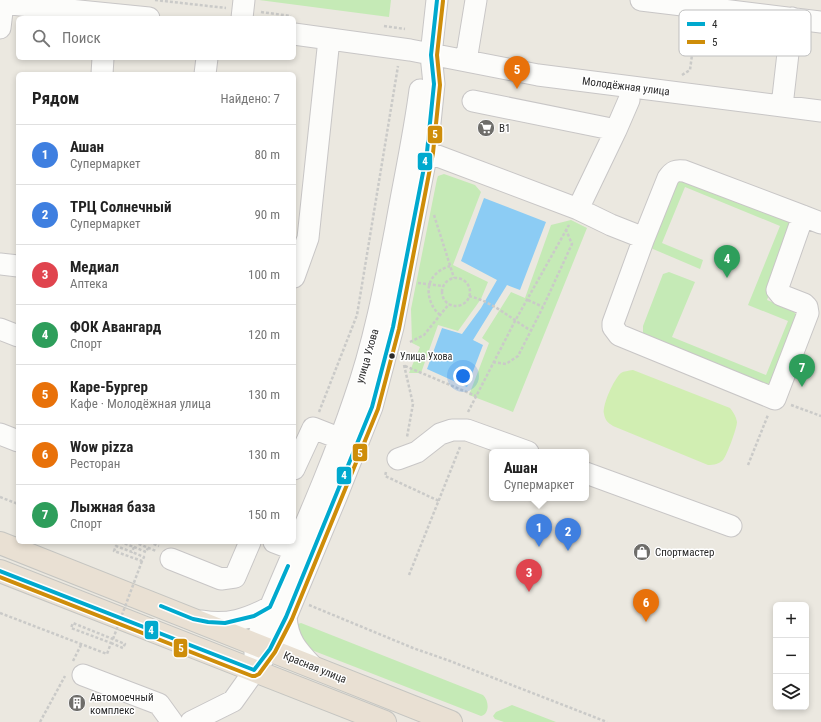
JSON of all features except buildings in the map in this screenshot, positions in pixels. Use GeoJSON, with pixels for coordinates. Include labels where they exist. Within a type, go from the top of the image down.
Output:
{"type":"FeatureCollection","features":[{"type":"Feature","properties":{"kind":"highway","name":"Красная улица"},"geometry":{"type":"LineString","coordinates":[[0,543],[263,646],[451,722]]}},
{"type":"Feature","properties":{"kind":"highway"},"geometry":{"type":"LineString","coordinates":[[0,571],[385,722]]}},
{"type":"Feature","properties":{"kind":"street","name":"улица Ухова"},"geometry":{"type":"LineString","coordinates":[[191,722],[233,701],[254,670],[278,612],[345,476],[372,407],[393,327],[427,152],[434,84],[431,55],[437,0]]}},
{"type":"Feature","properties":{"kind":"street"},"geometry":{"type":"LineString","coordinates":[[466,62],[476,0]]}},
{"type":"Feature","properties":{"kind":"street"},"geometry":{"type":"LineString","coordinates":[[641,0],[704,4],[742,10]]}},
{"type":"Feature","properties":{"kind":"street"},"geometry":{"type":"LineString","coordinates":[[0,28],[1,3],[107,16]]}},
{"type":"Feature","properties":{"kind":"street"},"geometry":{"type":"LineString","coordinates":[[811,21],[821,22]]}},
{"type":"Feature","properties":{"kind":"street","name":"Молодёжная улица"},"geometry":{"type":"LineString","coordinates":[[296,34],[410,50],[538,75],[821,110]]}},
{"type":"Feature","properties":{"kind":"street"},"geometry":{"type":"LineString","coordinates":[[296,271],[308,238],[329,39]]}},
{"type":"Feature","properties":{"kind":"street","name":"улица Ухова"},"geometry":{"type":"LineString","coordinates":[[278,612],[295,550],[355,400],[376,326],[410,150],[421,83],[431,55]]}},
{"type":"Feature","properties":{"kind":"street"},"geometry":{"type":"LineString","coordinates":[[782,106],[788,56]]}},
{"type":"Feature","properties":{"kind":"street"},"geometry":{"type":"LineString","coordinates":[[102,72],[103,60]]}},
{"type":"Feature","properties":{"kind":"street"},"geometry":{"type":"LineString","coordinates":[[206,72],[207,60]]}},
{"type":"Feature","properties":{"kind":"street"},"geometry":{"type":"LineString","coordinates":[[578,209],[616,130],[628,100]]}},
{"type":"Feature","properties":{"kind":"street"},"geometry":{"type":"LineString","coordinates":[[473,101],[616,130]]}},
{"type":"Feature","properties":{"kind":"street"},"geometry":{"type":"LineString","coordinates":[[427,152],[578,209],[611,225],[644,238]]}},
{"type":"Feature","properties":{"kind":"street"},"geometry":{"type":"LineString","coordinates":[[677,170],[684,171],[812,220],[777,290],[781,295],[804,304],[807,307],[808,312],[775,399],[619,335],[615,331],[613,323],[644,238],[668,178],[677,170]]}},
{"type":"Feature","properties":{"kind":"street"},"geometry":{"type":"LineString","coordinates":[[0,264],[16,266]]}},
{"type":"Feature","properties":{"kind":"street"},"geometry":{"type":"LineString","coordinates":[[0,329],[16,335]]}},
{"type":"Feature","properties":{"kind":"street"},"geometry":{"type":"LineString","coordinates":[[296,465],[313,428],[340,438]]}},
{"type":"Feature","properties":{"kind":"street"},"geometry":{"type":"LineString","coordinates":[[401,458],[417,452],[440,434],[452,430],[468,430],[520,449]]}},
{"type":"Feature","properties":{"kind":"street"},"geometry":{"type":"LineString","coordinates":[[0,434],[16,440]]}},
{"type":"Feature","properties":{"kind":"street"},"geometry":{"type":"LineString","coordinates":[[589,474],[732,526]]}},
{"type":"Feature","properties":{"kind":"street"},"geometry":{"type":"LineString","coordinates":[[171,559],[221,579],[235,577],[249,544]]}},
{"type":"Feature","properties":{"kind":"street"},"geometry":{"type":"LineString","coordinates":[[279,544],[295,550]]}},
{"type":"Feature","properties":{"kind":"street"},"geometry":{"type":"LineString","coordinates":[[193,619],[225,623],[278,612],[287,627],[296,650],[313,667]]}},
{"type":"Feature","properties":{"kind":"street"},"geometry":{"type":"LineString","coordinates":[[73,671],[159,704],[172,722]]}},
{"type":"Feature","properties":{"kind":"path"},"geometry":{"type":"LineString","coordinates":[[155,0],[243,9]]}},
{"type":"Feature","properties":{"kind":"path"},"geometry":{"type":"LineString","coordinates":[[678,93],[682,74],[690,70],[692,56]]}},
{"type":"Feature","properties":{"kind":"path"},"geometry":{"type":"LineString","coordinates":[[313,428],[357,315],[400,59]]}},
{"type":"Feature","properties":{"kind":"path"},"geometry":{"type":"LineString","coordinates":[[409,575],[468,430],[466,416],[515,321],[578,209]]}},
{"type":"Feature","properties":{"kind":"path"},"geometry":{"type":"LineString","coordinates":[[432,210],[454,278]]}},
{"type":"Feature","properties":{"kind":"path"},"geometry":{"type":"LineString","coordinates":[[493,362],[506,364],[518,356],[543,307],[572,244],[566,230]]}},
{"type":"Feature","properties":{"kind":"path"},"geometry":{"type":"LineString","coordinates":[[440,315],[436,312],[430,301],[430,285],[434,275],[450,266]]}},
{"type":"Feature","properties":{"kind":"path"},"geometry":{"type":"LineString","coordinates":[[454,278],[461,278],[467,284],[470,292],[467,300],[461,305],[457,306],[449,304],[445,301],[442,294],[442,286],[446,281],[454,278]]}},
{"type":"Feature","properties":{"kind":"path"},"geometry":{"type":"LineString","coordinates":[[414,283],[442,286]]}},
{"type":"Feature","properties":{"kind":"path"},"geometry":{"type":"LineString","coordinates":[[469,296],[481,299],[530,330]]}},
{"type":"Feature","properties":{"kind":"path"},"geometry":{"type":"LineString","coordinates":[[528,300],[543,307]]}},
{"type":"Feature","properties":{"kind":"path"},"geometry":{"type":"LineString","coordinates":[[410,342],[424,335],[449,304]]}},
{"type":"Feature","properties":{"kind":"path"},"geometry":{"type":"LineString","coordinates":[[401,458],[413,404],[404,365],[476,396]]}},
{"type":"Feature","properties":{"kind":"path"},"geometry":{"type":"LineString","coordinates":[[748,465],[775,399],[821,416]]}},
{"type":"Feature","properties":{"kind":"path"},"geometry":{"type":"LineString","coordinates":[[0,497],[16,503]]}},
{"type":"Feature","properties":{"kind":"path"},"geometry":{"type":"LineString","coordinates":[[126,544],[146,552],[148,548]]}},
{"type":"Feature","properties":{"kind":"path"},"geometry":{"type":"LineString","coordinates":[[139,544],[152,549]]}},
{"type":"Feature","properties":{"kind":"path"},"geometry":{"type":"LineString","coordinates":[[113,639],[144,557],[116,546],[114,551],[142,561]]}},
{"type":"Feature","properties":{"kind":"path"},"geometry":{"type":"LineString","coordinates":[[132,552],[134,547]]}},
{"type":"Feature","properties":{"kind":"path"},"geometry":{"type":"LineString","coordinates":[[305,603],[393,640],[606,722]]}},
{"type":"Feature","properties":{"kind":"path"},"geometry":{"type":"LineString","coordinates":[[0,613],[107,654],[111,643]]}},
{"type":"Feature","properties":{"kind":"path"},"geometry":{"type":"LineString","coordinates":[[73,623],[125,644],[123,648],[111,643],[71,628],[73,623]]}},
{"type":"Feature","properties":{"kind":"path"},"geometry":{"type":"LineString","coordinates":[[40,722],[73,671],[81,645]]}},
{"type":"Feature","properties":{"kind":"green space"},"geometry":{"type":"Polygon","coordinates":[[[259,0],[391,0],[389,17],[259,0]]]}},
{"type":"Feature","properties":{"kind":"green space"},"geometry":{"type":"Polygon","coordinates":[[[444,174],[475,185],[481,192],[453,265],[488,282],[481,299],[458,331],[438,325],[421,373],[409,373],[420,347],[412,343],[411,309],[437,179],[438,176],[444,174]]]}},
{"type":"Feature","properties":{"kind":"green space"},"geometry":{"type":"Polygon","coordinates":[[[680,178],[788,218],[793,229],[767,300],[792,310],[797,315],[771,383],[762,386],[643,334],[643,326],[663,274],[669,272],[695,282],[672,337],[766,375],[788,321],[748,305],[780,226],[685,187],[662,243],[703,260],[700,269],[650,247],[650,241],[680,178]]]}},
{"type":"Feature","properties":{"kind":"green space"},"geometry":{"type":"Polygon","coordinates":[[[571,220],[587,228],[513,412],[469,395],[489,343],[482,338],[511,292],[525,298],[551,225],[571,220]]]}},
{"type":"Feature","properties":{"kind":"green space"},"geometry":{"type":"Polygon","coordinates":[[[633,370],[730,408],[737,422],[732,441],[723,460],[716,464],[708,465],[613,426],[606,420],[604,410],[612,386],[621,373],[633,370]]]}},
{"type":"Feature","properties":{"kind":"green space"},"geometry":{"type":"Polygon","coordinates":[[[301,623],[483,695],[488,707],[486,713],[481,716],[309,649],[297,630],[298,624],[301,623]]]}},
{"type":"Feature","properties":{"kind":"green space"},"geometry":{"type":"Polygon","coordinates":[[[512,705],[556,722],[504,722],[495,719],[493,716],[496,712],[512,705]]]}},
{"type":"Feature","properties":{"kind":"water"},"geometry":{"type":"Polygon","coordinates":[[[484,198],[546,222],[520,290],[507,285],[473,340],[483,345],[467,387],[427,369],[442,328],[462,334],[481,308],[497,280],[461,261],[484,198]]]}},
{"type":"Feature","properties":{"kind":"transit line","name":"4"},"geometry":{"type":"LineString","coordinates":[[0,571],[254,670],[270,649],[286,617],[372,407],[393,327],[427,152],[434,84],[431,55],[437,0]]}},
{"type":"Feature","properties":{"kind":"transit line","name":"5"},"geometry":{"type":"LineString","coordinates":[[0,577],[252,676],[259,674],[275,652],[292,619],[378,409],[399,329],[433,153],[440,85],[437,55],[443,1]]}},
{"type":"Feature","properties":{"kind":"transit line","name":"4"},"geometry":{"type":"LineString","coordinates":[[161,606],[193,619],[208,622],[225,623],[254,616],[270,607],[288,566]]}},
{"type":"Feature","properties":{"kind":"place","name":"Каре-Бургер"},"geometry":{"type":"Point","coordinates":[517,89]}},
{"type":"Feature","properties":{"kind":"place","name":"В1"},"geometry":{"type":"Point","coordinates":[486,128]}},
{"type":"Feature","properties":{"kind":"place","name":"ФОК Авангард"},"geometry":{"type":"Point","coordinates":[727,278]}},
{"type":"Feature","properties":{"kind":"place","name":"Улица Ухова"},"geometry":{"type":"Point","coordinates":[392,356]}},
{"type":"Feature","properties":{"kind":"place","name":"Лыжная база"},"geometry":{"type":"Point","coordinates":[802,387]}},
{"type":"Feature","properties":{"kind":"place","name":"Ашан"},"geometry":{"type":"Point","coordinates":[539,547]}},
{"type":"Feature","properties":{"kind":"place","name":"ТРЦ Солнечный"},"geometry":{"type":"Point","coordinates":[568,551]}},
{"type":"Feature","properties":{"kind":"place","name":"Спортмастер"},"geometry":{"type":"Point","coordinates":[642,552]}},
{"type":"Feature","properties":{"kind":"place","name":"Медиал"},"geometry":{"type":"Point","coordinates":[529,592]}},
{"type":"Feature","properties":{"kind":"place","name":"Wow pizza"},"geometry":{"type":"Point","coordinates":[646,622]}},
{"type":"Feature","properties":{"kind":"place","name":"Автомоечный комплекс"},"geometry":{"type":"Point","coordinates":[77,703]}}]}
